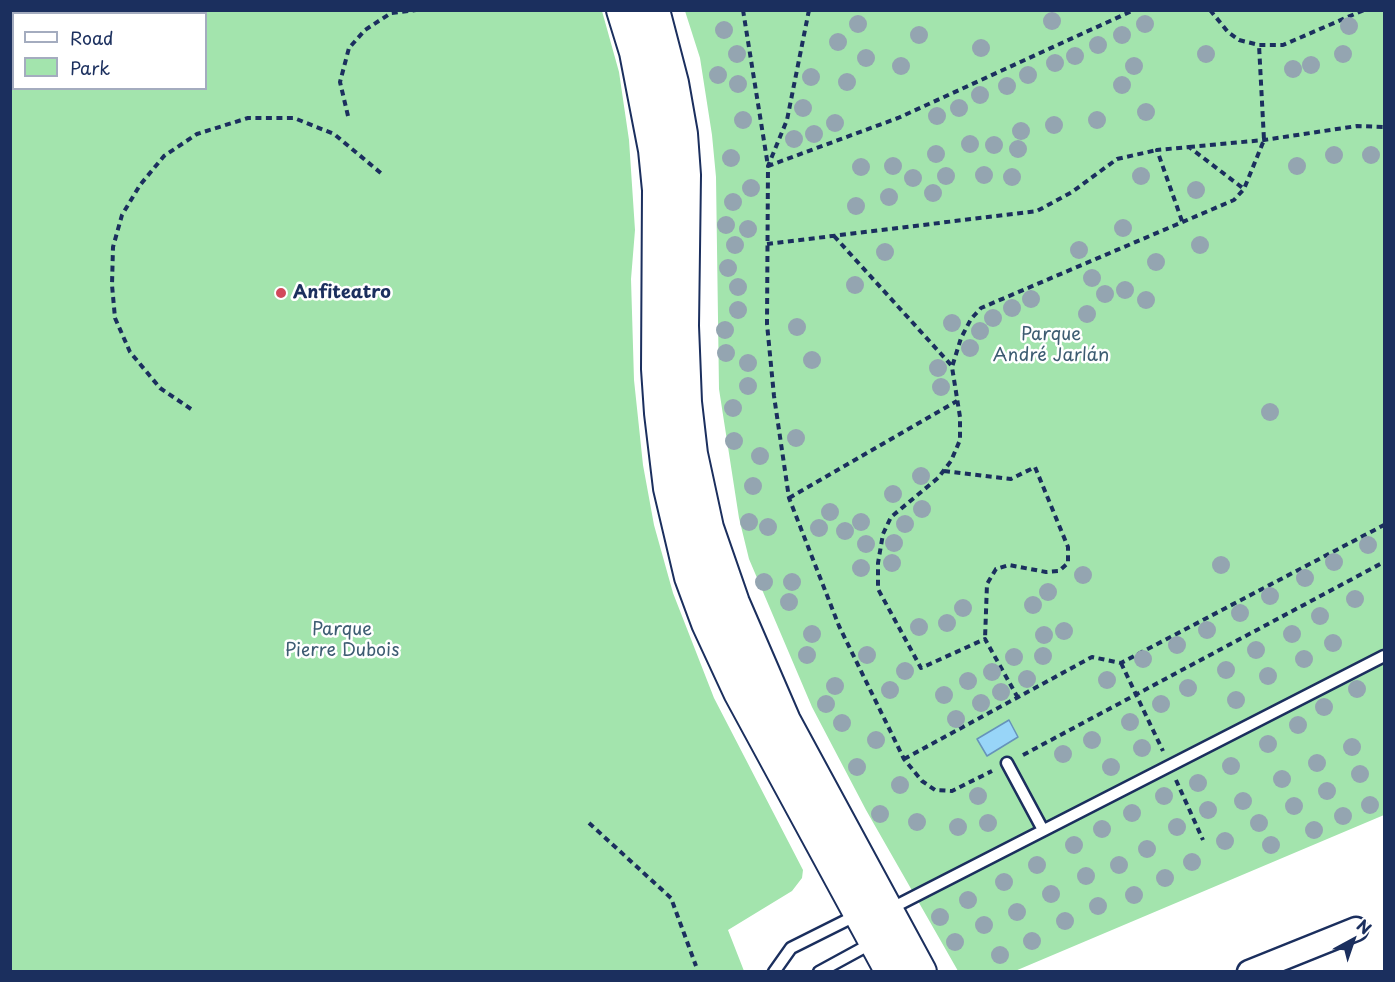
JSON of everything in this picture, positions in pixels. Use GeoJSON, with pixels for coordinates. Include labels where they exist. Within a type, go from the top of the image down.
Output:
{"type":"FeatureCollection","features":[{"type":"Feature","properties":{"kind":"main road"},"geometry":{"type":"LineString","coordinates":[[623,10],[636,52],[658,180],[658,369],[664,447],[678,528],[708,623],[740,692],[873,913],[920,972]]}},
{"type":"Feature","properties":{"kind":"main road"},"geometry":{"type":"LineString","coordinates":[[653,10],[672,83],[681,134],[684,175],[682,326],[685,402],[691,454],[707,528],[733,603],[766,683],[873,913],[875,942],[891,972]]}},
{"type":"Feature","properties":{"kind":"street"},"geometry":{"type":"LineString","coordinates":[[1249,972],[1356,929]]}},
{"type":"Feature","properties":{"kind":"lane"},"geometry":{"type":"LineString","coordinates":[[774,972],[792,948],[873,913],[1043,830],[1384,656]]}},
{"type":"Feature","properties":{"kind":"lane"},"geometry":{"type":"LineString","coordinates":[[1007,763],[1043,830]]}},
{"type":"Feature","properties":{"kind":"lane"},"geometry":{"type":"LineString","coordinates":[[819,972],[875,942]]}},
{"type":"Feature","properties":{"kind":"path"},"geometry":{"type":"LineString","coordinates":[[348,116],[340,82],[349,48],[365,30],[391,13],[416,10]]}},
{"type":"Feature","properties":{"kind":"path"},"geometry":{"type":"LineString","coordinates":[[743,10],[768,166],[768,336],[776,417],[789,498],[839,626],[904,759],[922,782],[936,790],[952,791],[1384,562]]}},
{"type":"Feature","properties":{"kind":"path"},"geometry":{"type":"LineString","coordinates":[[768,166],[787,120],[809,10]]}},
{"type":"Feature","properties":{"kind":"path"},"geometry":{"type":"LineString","coordinates":[[768,166],[898,118],[1134,10]]}},
{"type":"Feature","properties":{"kind":"path"},"geometry":{"type":"LineString","coordinates":[[1210,10],[1228,32],[1239,40],[1259,45],[1283,45],[1364,10]]}},
{"type":"Feature","properties":{"kind":"path"},"geometry":{"type":"LineString","coordinates":[[985,639],[921,668],[878,589],[878,563],[883,534],[891,517],[938,478],[960,440],[960,417],[952,367],[961,338],[981,308],[1234,200],[1244,189],[1264,140],[1259,45]]}},
{"type":"Feature","properties":{"kind":"path"},"geometry":{"type":"LineString","coordinates":[[191,409],[160,388],[130,352],[115,318],[112,285],[113,247],[119,226],[134,195],[164,156],[197,134],[248,118],[294,118],[334,134],[382,174]]}},
{"type":"Feature","properties":{"kind":"path"},"geometry":{"type":"LineString","coordinates":[[767,244],[1037,212],[1072,192],[1117,159],[1157,150],[1264,140],[1357,126],[1384,127]]}},
{"type":"Feature","properties":{"kind":"path"},"geometry":{"type":"LineString","coordinates":[[1190,147],[1244,189]]}},
{"type":"Feature","properties":{"kind":"path"},"geometry":{"type":"LineString","coordinates":[[1157,150],[1182,221]]}},
{"type":"Feature","properties":{"kind":"path"},"geometry":{"type":"LineString","coordinates":[[834,235],[952,367]]}},
{"type":"Feature","properties":{"kind":"path"},"geometry":{"type":"LineString","coordinates":[[789,498],[957,401]]}},
{"type":"Feature","properties":{"kind":"path"},"geometry":{"type":"LineString","coordinates":[[944,471],[1011,479],[1035,467],[1068,547],[1068,563],[1059,571],[1046,572],[1009,565],[996,569],[990,576],[986,595],[985,639],[1018,698]]}},
{"type":"Feature","properties":{"kind":"path"},"geometry":{"type":"LineString","coordinates":[[904,759],[1092,657],[1120,663],[1384,525]]}},
{"type":"Feature","properties":{"kind":"path"},"geometry":{"type":"LineString","coordinates":[[589,823],[671,898],[696,966]]}},
{"type":"Feature","properties":{"kind":"green space","name":"Parque Pierre Dubois"},"geometry":{"type":"Polygon","coordinates":[[[11,10],[602,11],[619,72],[629,140],[635,230],[631,279],[634,380],[643,465],[654,525],[673,593],[714,698],[803,870],[802,878],[792,891],[728,930],[744,971],[11,971],[11,10]]]}},
{"type":"Feature","properties":{"kind":"green space","name":"Parque André Jarlán"},"geometry":{"type":"Polygon","coordinates":[[[685,11],[1384,11],[1384,815],[1015,971],[958,971],[866,810],[812,707],[749,559],[739,518],[719,389],[716,177],[712,135],[700,58],[685,11]]]}},
{"type":"Feature","properties":{"kind":"water"},"geometry":{"type":"Polygon","coordinates":[[[1009,720],[1018,737],[987,756],[977,739],[1009,720]]]}},
{"type":"Feature","properties":{"kind":"place","name":"Anfiteatro"},"geometry":{"type":"Point","coordinates":[281,293]}}]}
